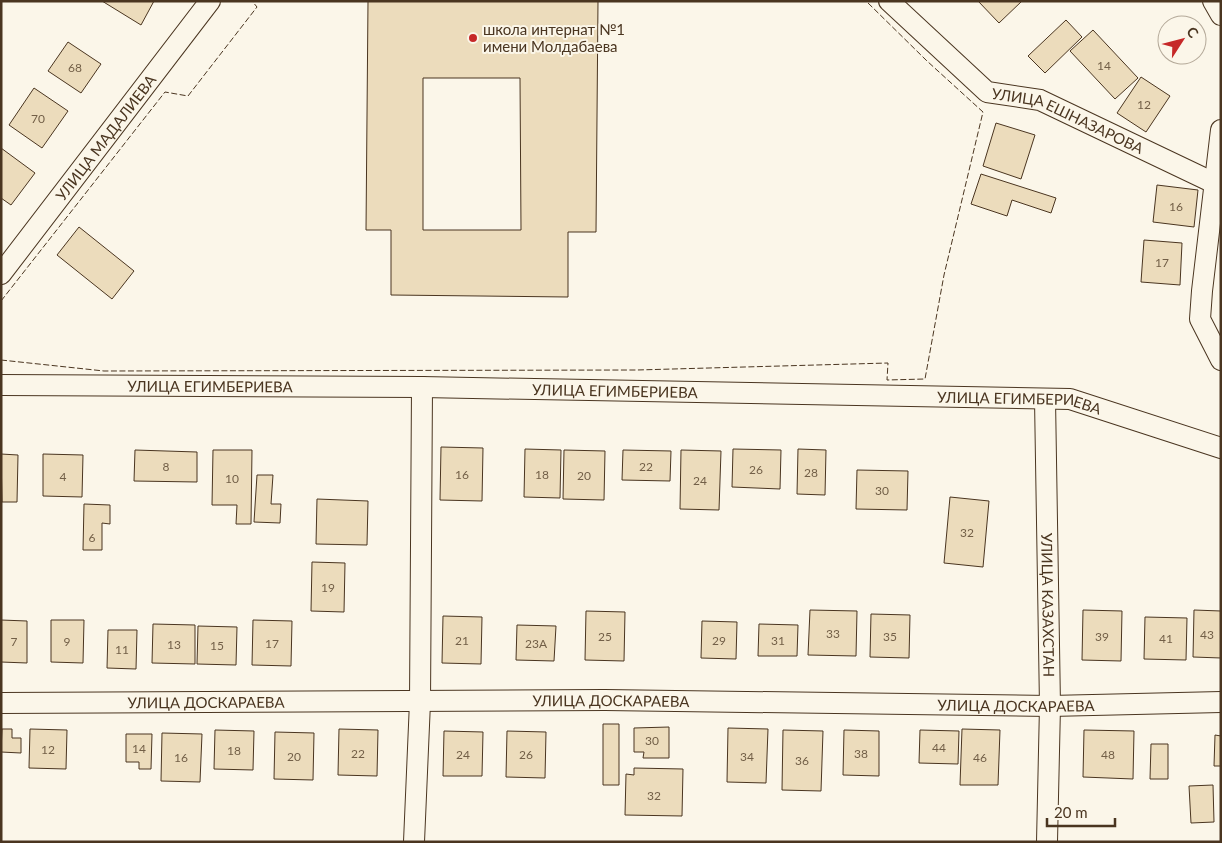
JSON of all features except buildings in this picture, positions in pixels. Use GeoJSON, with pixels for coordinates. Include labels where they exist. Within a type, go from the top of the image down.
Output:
{"type":"FeatureCollection","features":[{"type":"Feature","properties":{"kind":"street","name":"УЛИЦА МАДАЛИЕВА"},"geometry":{"type":"LineString","coordinates":[[1,274],[210,1]]}},
{"type":"Feature","properties":{"kind":"street","name":"УЛИЦА ЕШНАЗАРОВА"},"geometry":{"type":"LineString","coordinates":[[889,1],[987,92],[1040,100],[1214,183]]}},
{"type":"Feature","properties":{"kind":"street"},"geometry":{"type":"LineString","coordinates":[[1213,1],[1221,15]]}},
{"type":"Feature","properties":{"kind":"street"},"geometry":{"type":"LineString","coordinates":[[1221,130],[1200,319],[1221,360]]}},
{"type":"Feature","properties":{"kind":"street","name":"УЛИЦА ЕГИМБЕРИЕВА"},"geometry":{"type":"LineString","coordinates":[[1,385],[422,387],[1070,399],[1221,448]]}},
{"type":"Feature","properties":{"kind":"street"},"geometry":{"type":"LineString","coordinates":[[414,842],[420,702],[422,387]]}},
{"type":"Feature","properties":{"kind":"street","name":"УЛИЦА КАЗАХСТАН"},"geometry":{"type":"LineString","coordinates":[[1045,399],[1050,706],[1047,842]]}},
{"type":"Feature","properties":{"kind":"street","name":"УЛИЦА ДОСКАРАЕВА"},"geometry":{"type":"LineString","coordinates":[[1,703],[605,700],[1050,706],[1221,702]]}},
{"type":"Feature","properties":{"kind":"fence"},"geometry":{"type":"LineString","coordinates":[[1,301],[165,92],[188,96],[257,7],[252,1]]}},
{"type":"Feature","properties":{"kind":"fence"},"geometry":{"type":"LineString","coordinates":[[1,360],[104,371],[637,370],[888,363],[887,380],[925,379],[944,275],[983,112],[927,61],[866,1]]}},
{"type":"Feature","properties":{"kind":"place","name":"школа интернат №1 имени Молдабаева"},"geometry":{"type":"Point","coordinates":[473,38]}}]}
